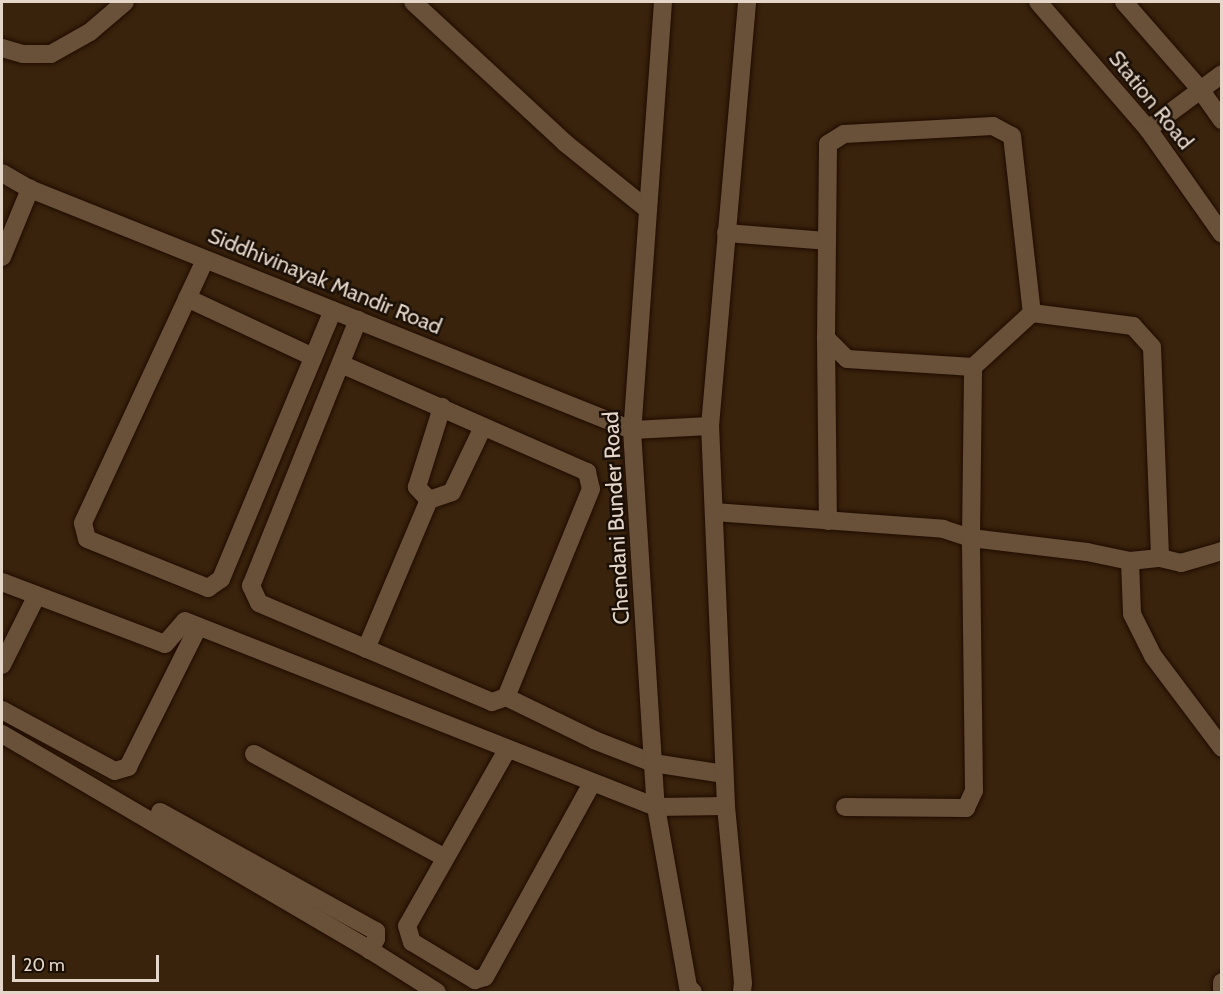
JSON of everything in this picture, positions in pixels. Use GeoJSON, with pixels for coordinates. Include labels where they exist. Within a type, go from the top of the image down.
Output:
{"type":"FeatureCollection","features":[{"type":"Feature","properties":{"kind":"street"},"geometry":{"type":"LineString","coordinates":[[2,48],[23,54],[51,54],[90,32],[125,2]]}},
{"type":"Feature","properties":{"kind":"street"},"geometry":{"type":"LineString","coordinates":[[415,2],[565,143],[647,209]]}},
{"type":"Feature","properties":{"kind":"street","name":"Chendani Bunder Road"},"geometry":{"type":"LineString","coordinates":[[663,2],[633,430],[656,807],[688,987],[693,993]]}},
{"type":"Feature","properties":{"kind":"street"},"geometry":{"type":"LineString","coordinates":[[742,993],[743,982],[724,774],[710,426],[747,2]]}},
{"type":"Feature","properties":{"kind":"street","name":"Station Road"},"geometry":{"type":"LineString","coordinates":[[1038,2],[1148,129],[1221,234]]}},
{"type":"Feature","properties":{"kind":"street","name":"Station Road"},"geometry":{"type":"LineString","coordinates":[[1124,2],[1200,89],[1221,120]]}},
{"type":"Feature","properties":{"kind":"street"},"geometry":{"type":"LineString","coordinates":[[1148,129],[1221,74]]}},
{"type":"Feature","properties":{"kind":"street"},"geometry":{"type":"LineString","coordinates":[[828,521],[826,338],[828,144],[844,134],[993,126],[1012,136],[1032,313]]}},
{"type":"Feature","properties":{"kind":"street","name":"Siddhivinayak Mandir Road"},"geometry":{"type":"LineString","coordinates":[[2,173],[30,189],[633,430]]}},
{"type":"Feature","properties":{"kind":"street"},"geometry":{"type":"LineString","coordinates":[[2,256],[9,221],[30,189]]}},
{"type":"Feature","properties":{"kind":"street"},"geometry":{"type":"LineString","coordinates":[[726,233],[827,241]]}},
{"type":"Feature","properties":{"kind":"street"},"geometry":{"type":"LineString","coordinates":[[205,260],[83,523],[87,539],[208,588],[221,579],[333,310]]}},
{"type":"Feature","properties":{"kind":"street"},"geometry":{"type":"LineString","coordinates":[[188,298],[313,357]]}},
{"type":"Feature","properties":{"kind":"street"},"geometry":{"type":"LineString","coordinates":[[826,338],[847,359],[973,367],[1032,313],[1133,326],[1152,346],[1160,558]]}},
{"type":"Feature","properties":{"kind":"street"},"geometry":{"type":"LineString","coordinates":[[358,320],[251,586],[259,603],[492,702],[506,697],[594,740],[653,763],[724,774]]}},
{"type":"Feature","properties":{"kind":"street"},"geometry":{"type":"LineString","coordinates":[[341,364],[587,472],[591,489],[506,697]]}},
{"type":"Feature","properties":{"kind":"street"},"geometry":{"type":"LineString","coordinates":[[845,807],[966,808],[975,791],[971,538],[973,367]]}},
{"type":"Feature","properties":{"kind":"street"},"geometry":{"type":"LineString","coordinates":[[429,500],[417,487],[442,407]]}},
{"type":"Feature","properties":{"kind":"street"},"geometry":{"type":"LineString","coordinates":[[633,430],[710,426]]}},
{"type":"Feature","properties":{"kind":"street"},"geometry":{"type":"LineString","coordinates":[[366,649],[429,500],[452,492],[483,427]]}},
{"type":"Feature","properties":{"kind":"street"},"geometry":{"type":"LineString","coordinates":[[714,512],[943,529],[971,538],[1078,550],[1130,561],[1160,558],[1180,563],[1221,551]]}},
{"type":"Feature","properties":{"kind":"street"},"geometry":{"type":"LineString","coordinates":[[1130,561],[1132,614],[1153,656],[1221,748]]}},
{"type":"Feature","properties":{"kind":"street"},"geometry":{"type":"LineString","coordinates":[[2,582],[165,644],[185,621],[656,807],[726,806]]}},
{"type":"Feature","properties":{"kind":"street"},"geometry":{"type":"LineString","coordinates":[[2,665],[37,595]]}},
{"type":"Feature","properties":{"kind":"street"},"geometry":{"type":"LineString","coordinates":[[2,710],[115,771],[128,767],[198,627]]}},
{"type":"Feature","properties":{"kind":"street"},"geometry":{"type":"LineString","coordinates":[[2,734],[370,950],[437,993]]}},
{"type":"Feature","properties":{"kind":"street"},"geometry":{"type":"LineString","coordinates":[[507,750],[444,857],[407,926],[412,942],[476,980],[485,977],[592,783]]}},
{"type":"Feature","properties":{"kind":"street"},"geometry":{"type":"LineString","coordinates":[[254,754],[444,857]]}},
{"type":"Feature","properties":{"kind":"street"},"geometry":{"type":"LineString","coordinates":[[160,812],[376,931],[376,939],[370,950]]}},
{"type":"Feature","properties":{"kind":"street"},"geometry":{"type":"LineString","coordinates":[[1221,982],[1221,990]]}}]}
